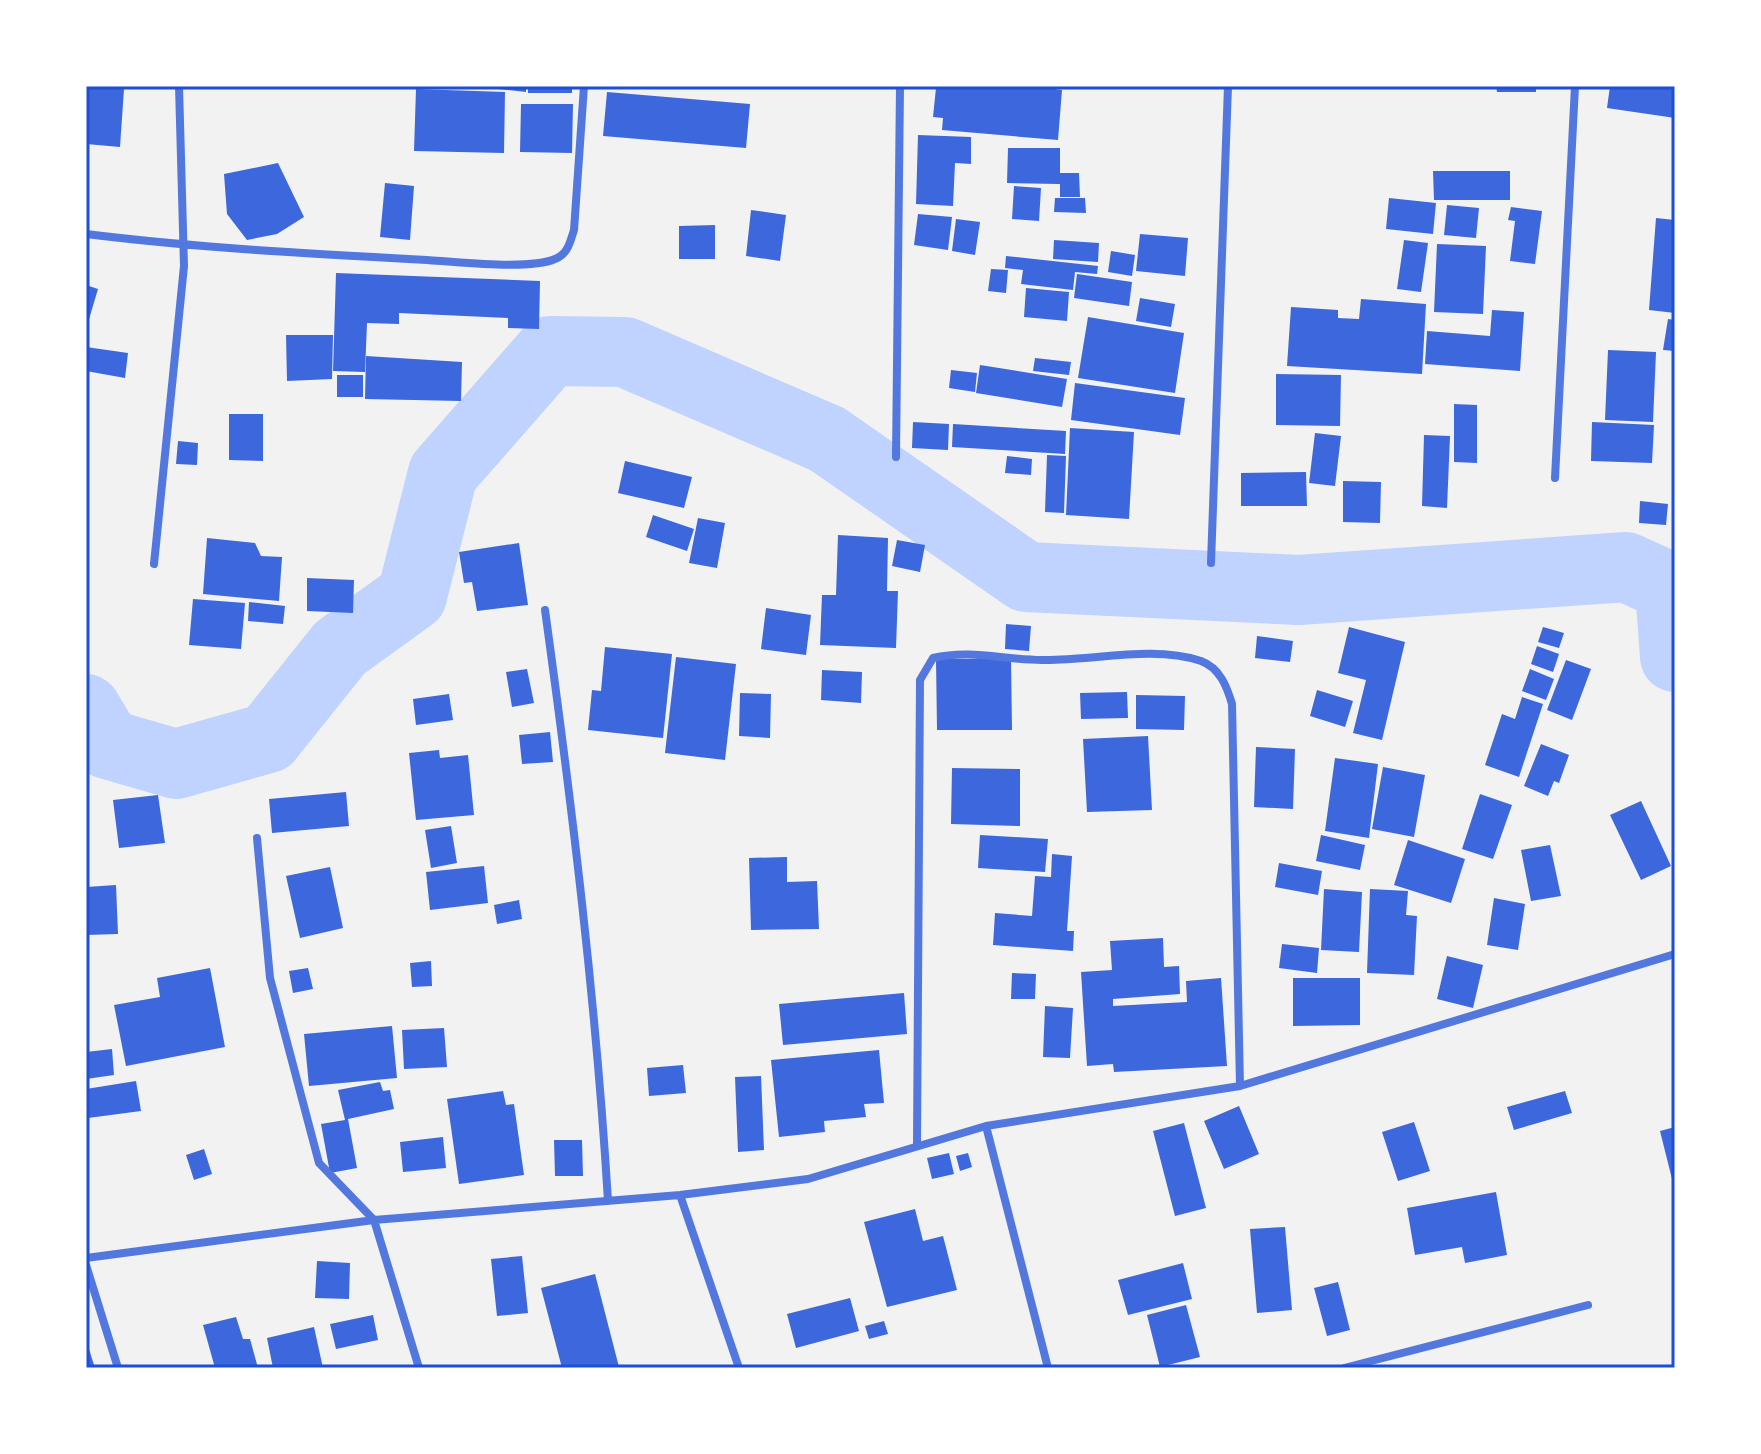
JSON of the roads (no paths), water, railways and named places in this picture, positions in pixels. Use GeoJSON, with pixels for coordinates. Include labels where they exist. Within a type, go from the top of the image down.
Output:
{"type":"FeatureCollection","features":[{"type":"Feature","properties":{"kind":"street"},"geometry":{"type":"LineString","coordinates":[[154,564],[183,246],[179,86]]}},
{"type":"Feature","properties":{"kind":"street"},"geometry":{"type":"LineString","coordinates":[[86,234],[183,246],[466,262],[543,262],[558,258],[569,248],[574,230],[584,86]]}},
{"type":"Feature","properties":{"kind":"street"},"geometry":{"type":"LineString","coordinates":[[896,457],[900,86]]}},
{"type":"Feature","properties":{"kind":"street"},"geometry":{"type":"LineString","coordinates":[[1211,563],[1228,86]]}},
{"type":"Feature","properties":{"kind":"street"},"geometry":{"type":"LineString","coordinates":[[1555,478],[1575,86]]}},
{"type":"Feature","properties":{"kind":"street"},"geometry":{"type":"LineString","coordinates":[[545,610],[581,884],[608,1201]]}},
{"type":"Feature","properties":{"kind":"street"},"geometry":{"type":"LineString","coordinates":[[917,1144],[920,680],[933,658],[961,651],[1042,660],[1163,655],[1204,662],[1224,680],[1232,704],[1240,1086]]}},
{"type":"Feature","properties":{"kind":"street"},"geometry":{"type":"LineString","coordinates":[[257,838],[270,978],[319,1163],[374,1220],[419,1368]]}},
{"type":"Feature","properties":{"kind":"street"},"geometry":{"type":"LineString","coordinates":[[86,1258],[374,1220],[680,1195],[808,1179],[917,1144],[986,1126],[1240,1086],[1675,954]]}},
{"type":"Feature","properties":{"kind":"street"},"geometry":{"type":"LineString","coordinates":[[986,1126],[1048,1368]]}},
{"type":"Feature","properties":{"kind":"street"},"geometry":{"type":"LineString","coordinates":[[680,1195],[739,1368]]}},
{"type":"Feature","properties":{"kind":"street"},"geometry":{"type":"LineString","coordinates":[[86,1265],[118,1368]]}},
{"type":"Feature","properties":{"kind":"street"},"geometry":{"type":"LineString","coordinates":[[1344,1368],[1588,1305]]}},
{"type":"Feature","properties":{"kind":"waterway"},"geometry":{"type":"LineString","coordinates":[[86,709],[107,744],[176,764],[268,738],[340,648],[412,596],[443,473],[550,351],[625,352],[827,439],[1026,577],[1299,590],[1626,567],[1670,587],[1675,657]]}}]}
